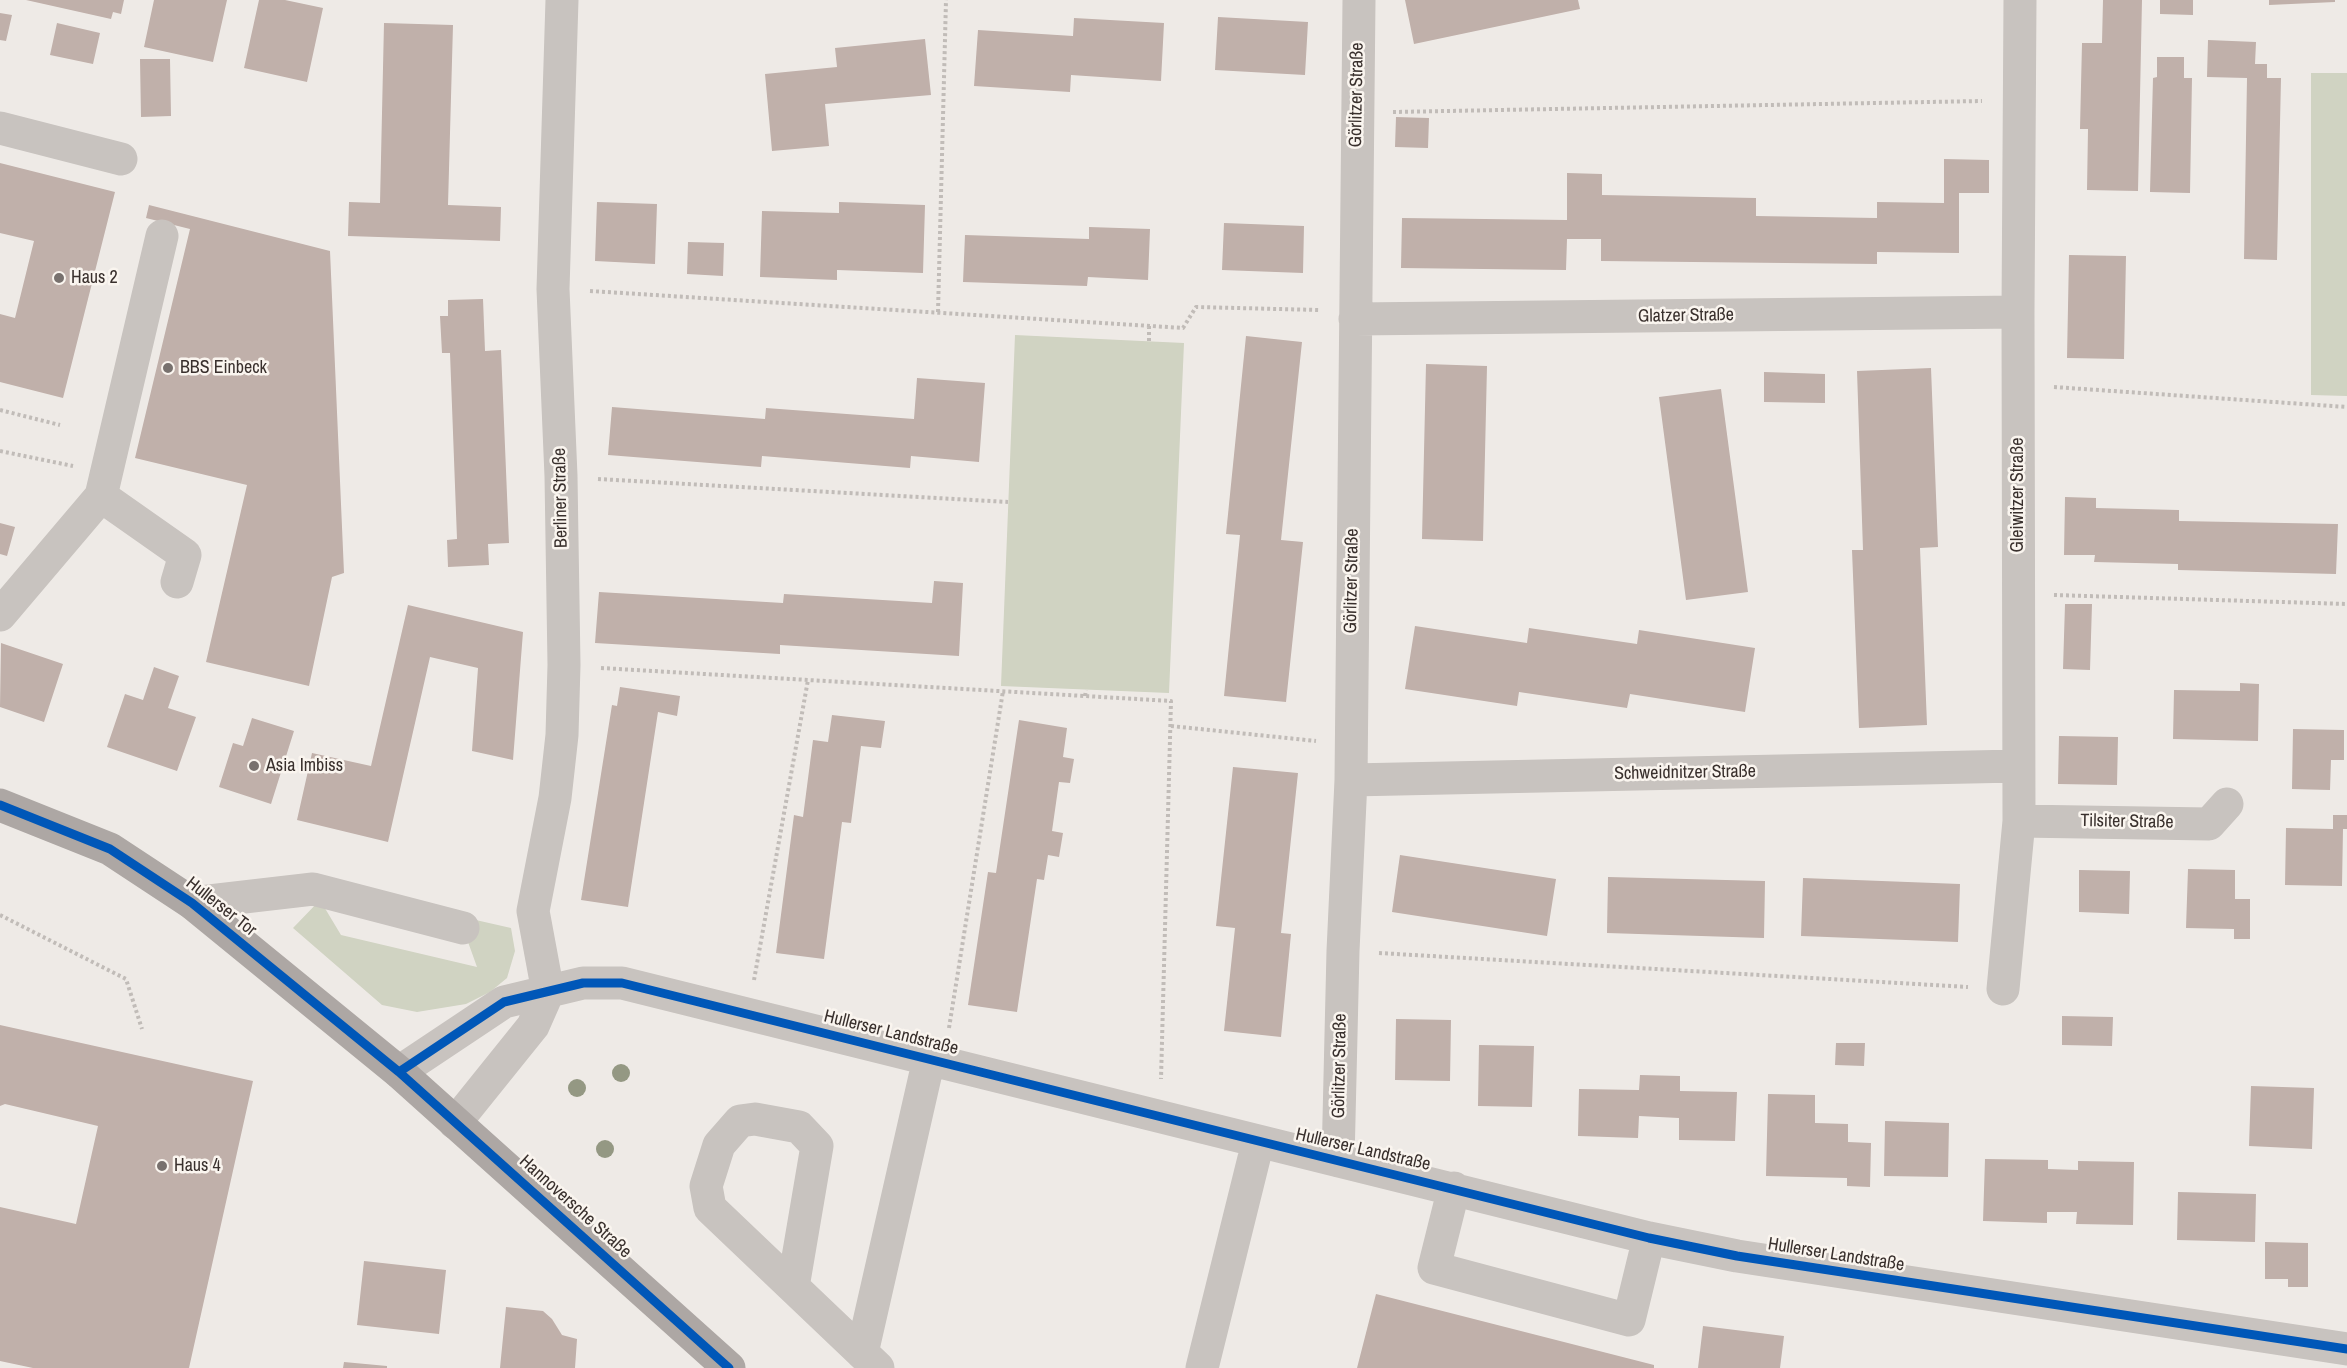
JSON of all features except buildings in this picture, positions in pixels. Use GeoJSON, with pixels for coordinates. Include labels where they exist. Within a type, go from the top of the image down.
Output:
{"type":"FeatureCollection","features":[{"type":"Feature","properties":{"kind":"main road","name":"Hullerser Tor"},"geometry":{"type":"LineString","coordinates":[[0,805],[110,849],[192,903],[399,1072]]}},
{"type":"Feature","properties":{"kind":"main road","name":"Hannoversche Straße"},"geometry":{"type":"LineString","coordinates":[[399,1072],[729,1368]]}},
{"type":"Feature","properties":{"kind":"street","name":"Berliner Straße"},"geometry":{"type":"LineString","coordinates":[[548,992],[533,910],[556,788],[562,735],[564,665],[561,476],[553,289],[562,0]]}},
{"type":"Feature","properties":{"kind":"street","name":"Görlitzer Straße"},"geometry":{"type":"LineString","coordinates":[[1338,1161],[1343,951],[1351,780],[1356,114],[1359,0]]}},
{"type":"Feature","properties":{"kind":"street","name":"Gleiwitzer Straße"},"geometry":{"type":"LineString","coordinates":[[2003,989],[2019,820],[2020,0]]}},
{"type":"Feature","properties":{"kind":"street"},"geometry":{"type":"LineString","coordinates":[[0,128],[121,159]]}},
{"type":"Feature","properties":{"kind":"street"},"geometry":{"type":"LineString","coordinates":[[0,615],[104,484],[162,236]]}},
{"type":"Feature","properties":{"kind":"street","name":"Glatzer Straße"},"geometry":{"type":"LineString","coordinates":[[1355,315],[2018,312]]}},
{"type":"Feature","properties":{"kind":"street"},"geometry":{"type":"LineString","coordinates":[[104,484],[185,555],[177,582]]}},
{"type":"Feature","properties":{"kind":"street","name":"Schweidnitzer Straße"},"geometry":{"type":"LineString","coordinates":[[1351,780],[2018,766]]}},
{"type":"Feature","properties":{"kind":"street","name":"Tilsiter Straße"},"geometry":{"type":"LineString","coordinates":[[2019,820],[2209,824],[2227,804]]}},
{"type":"Feature","properties":{"kind":"street","name":"Hullerser Tor"},"geometry":{"type":"LineString","coordinates":[[192,903],[313,888],[463,928]]}},
{"type":"Feature","properties":{"kind":"street","name":"Hullerser Landstraße"},"geometry":{"type":"LineString","coordinates":[[399,1072],[504,1002],[584,983],[622,983],[1649,1238],[1737,1256],[2347,1348]]}},
{"type":"Feature","properties":{"kind":"street"},"geometry":{"type":"LineString","coordinates":[[455,1123],[533,1026],[548,992]]}},
{"type":"Feature","properties":{"kind":"street"},"geometry":{"type":"LineString","coordinates":[[870,1361],[936,1061]]}},
{"type":"Feature","properties":{"kind":"street"},"geometry":{"type":"LineString","coordinates":[[793,1287],[817,1146],[799,1127],[755,1119],[740,1121],[718,1145],[706,1186],[710,1208],[870,1361]]}},
{"type":"Feature","properties":{"kind":"street"},"geometry":{"type":"LineString","coordinates":[[1202,1368],[1258,1142]]}},
{"type":"Feature","properties":{"kind":"street"},"geometry":{"type":"LineString","coordinates":[[1454,1188],[1434,1268],[1629,1320],[1649,1238]]}},
{"type":"Feature","properties":{"kind":"path"},"geometry":{"type":"LineString","coordinates":[[938,312],[946,0]]}},
{"type":"Feature","properties":{"kind":"path"},"geometry":{"type":"LineString","coordinates":[[1356,114],[1412,110],[2020,100]]}},
{"type":"Feature","properties":{"kind":"path"},"geometry":{"type":"LineString","coordinates":[[553,289],[1183,328],[1196,307],[1355,315]]}},
{"type":"Feature","properties":{"kind":"path"},"geometry":{"type":"LineString","coordinates":[[1149,326],[1149,341]]}},
{"type":"Feature","properties":{"kind":"path"},"geometry":{"type":"LineString","coordinates":[[2018,385],[2347,406]]}},
{"type":"Feature","properties":{"kind":"path"},"geometry":{"type":"LineString","coordinates":[[0,410],[60,425]]}},
{"type":"Feature","properties":{"kind":"path"},"geometry":{"type":"LineString","coordinates":[[0,451],[104,484]]}},
{"type":"Feature","properties":{"kind":"path"},"geometry":{"type":"LineString","coordinates":[[561,476],[1008,502]]}},
{"type":"Feature","properties":{"kind":"path"},"geometry":{"type":"LineString","coordinates":[[2018,594],[2347,604]]}},
{"type":"Feature","properties":{"kind":"path"},"geometry":{"type":"LineString","coordinates":[[564,665],[1171,701],[1160,1117]]}},
{"type":"Feature","properties":{"kind":"path"},"geometry":{"type":"LineString","coordinates":[[748,1014],[808,680]]}},
{"type":"Feature","properties":{"kind":"path"},"geometry":{"type":"LineString","coordinates":[[1085,696],[1086,690]]}},
{"type":"Feature","properties":{"kind":"path"},"geometry":{"type":"LineString","coordinates":[[936,1061],[1003,691]]}},
{"type":"Feature","properties":{"kind":"path"},"geometry":{"type":"LineString","coordinates":[[1171,726],[1351,745]]}},
{"type":"Feature","properties":{"kind":"path"},"geometry":{"type":"LineString","coordinates":[[0,915],[126,979],[142,1029]]}},
{"type":"Feature","properties":{"kind":"path"},"geometry":{"type":"LineString","coordinates":[[1343,951],[2003,989]]}},
{"type":"Feature","properties":{"kind":"green space"},"geometry":{"type":"Polygon","coordinates":[[[2311,73],[2347,73],[2347,396],[2311,395],[2311,73]]]}},
{"type":"Feature","properties":{"kind":"green space"},"geometry":{"type":"Polygon","coordinates":[[[1015,335],[1184,343],[1169,693],[1001,686],[1015,335]]]}},
{"type":"Feature","properties":{"kind":"green space"},"geometry":{"type":"Polygon","coordinates":[[[320,900],[341,935],[477,967],[463,928],[467,918],[511,928],[515,951],[507,978],[490,992],[466,1004],[417,1012],[382,1005],[293,928],[320,900]]]}},
{"type":"Feature","properties":{"kind":"cycle path"},"geometry":{"type":"LineString","coordinates":[[0,805],[110,849],[192,903],[399,1072],[729,1368]]}},
{"type":"Feature","properties":{"kind":"cycle path"},"geometry":{"type":"LineString","coordinates":[[399,1072],[504,1002],[583,983],[622,983],[1649,1238],[1737,1256],[2347,1349]]}},
{"type":"Feature","properties":{"kind":"place","name":"Haus 2"},"geometry":{"type":"Point","coordinates":[59,278]}},
{"type":"Feature","properties":{"kind":"place","name":"BBS Einbeck"},"geometry":{"type":"Point","coordinates":[168,368]}},
{"type":"Feature","properties":{"kind":"place","name":"Asia Imbiss"},"geometry":{"type":"Point","coordinates":[254,766]}},
{"type":"Feature","properties":{"kind":"place","name":"Haus 4"},"geometry":{"type":"Point","coordinates":[162,1166]}}]}
